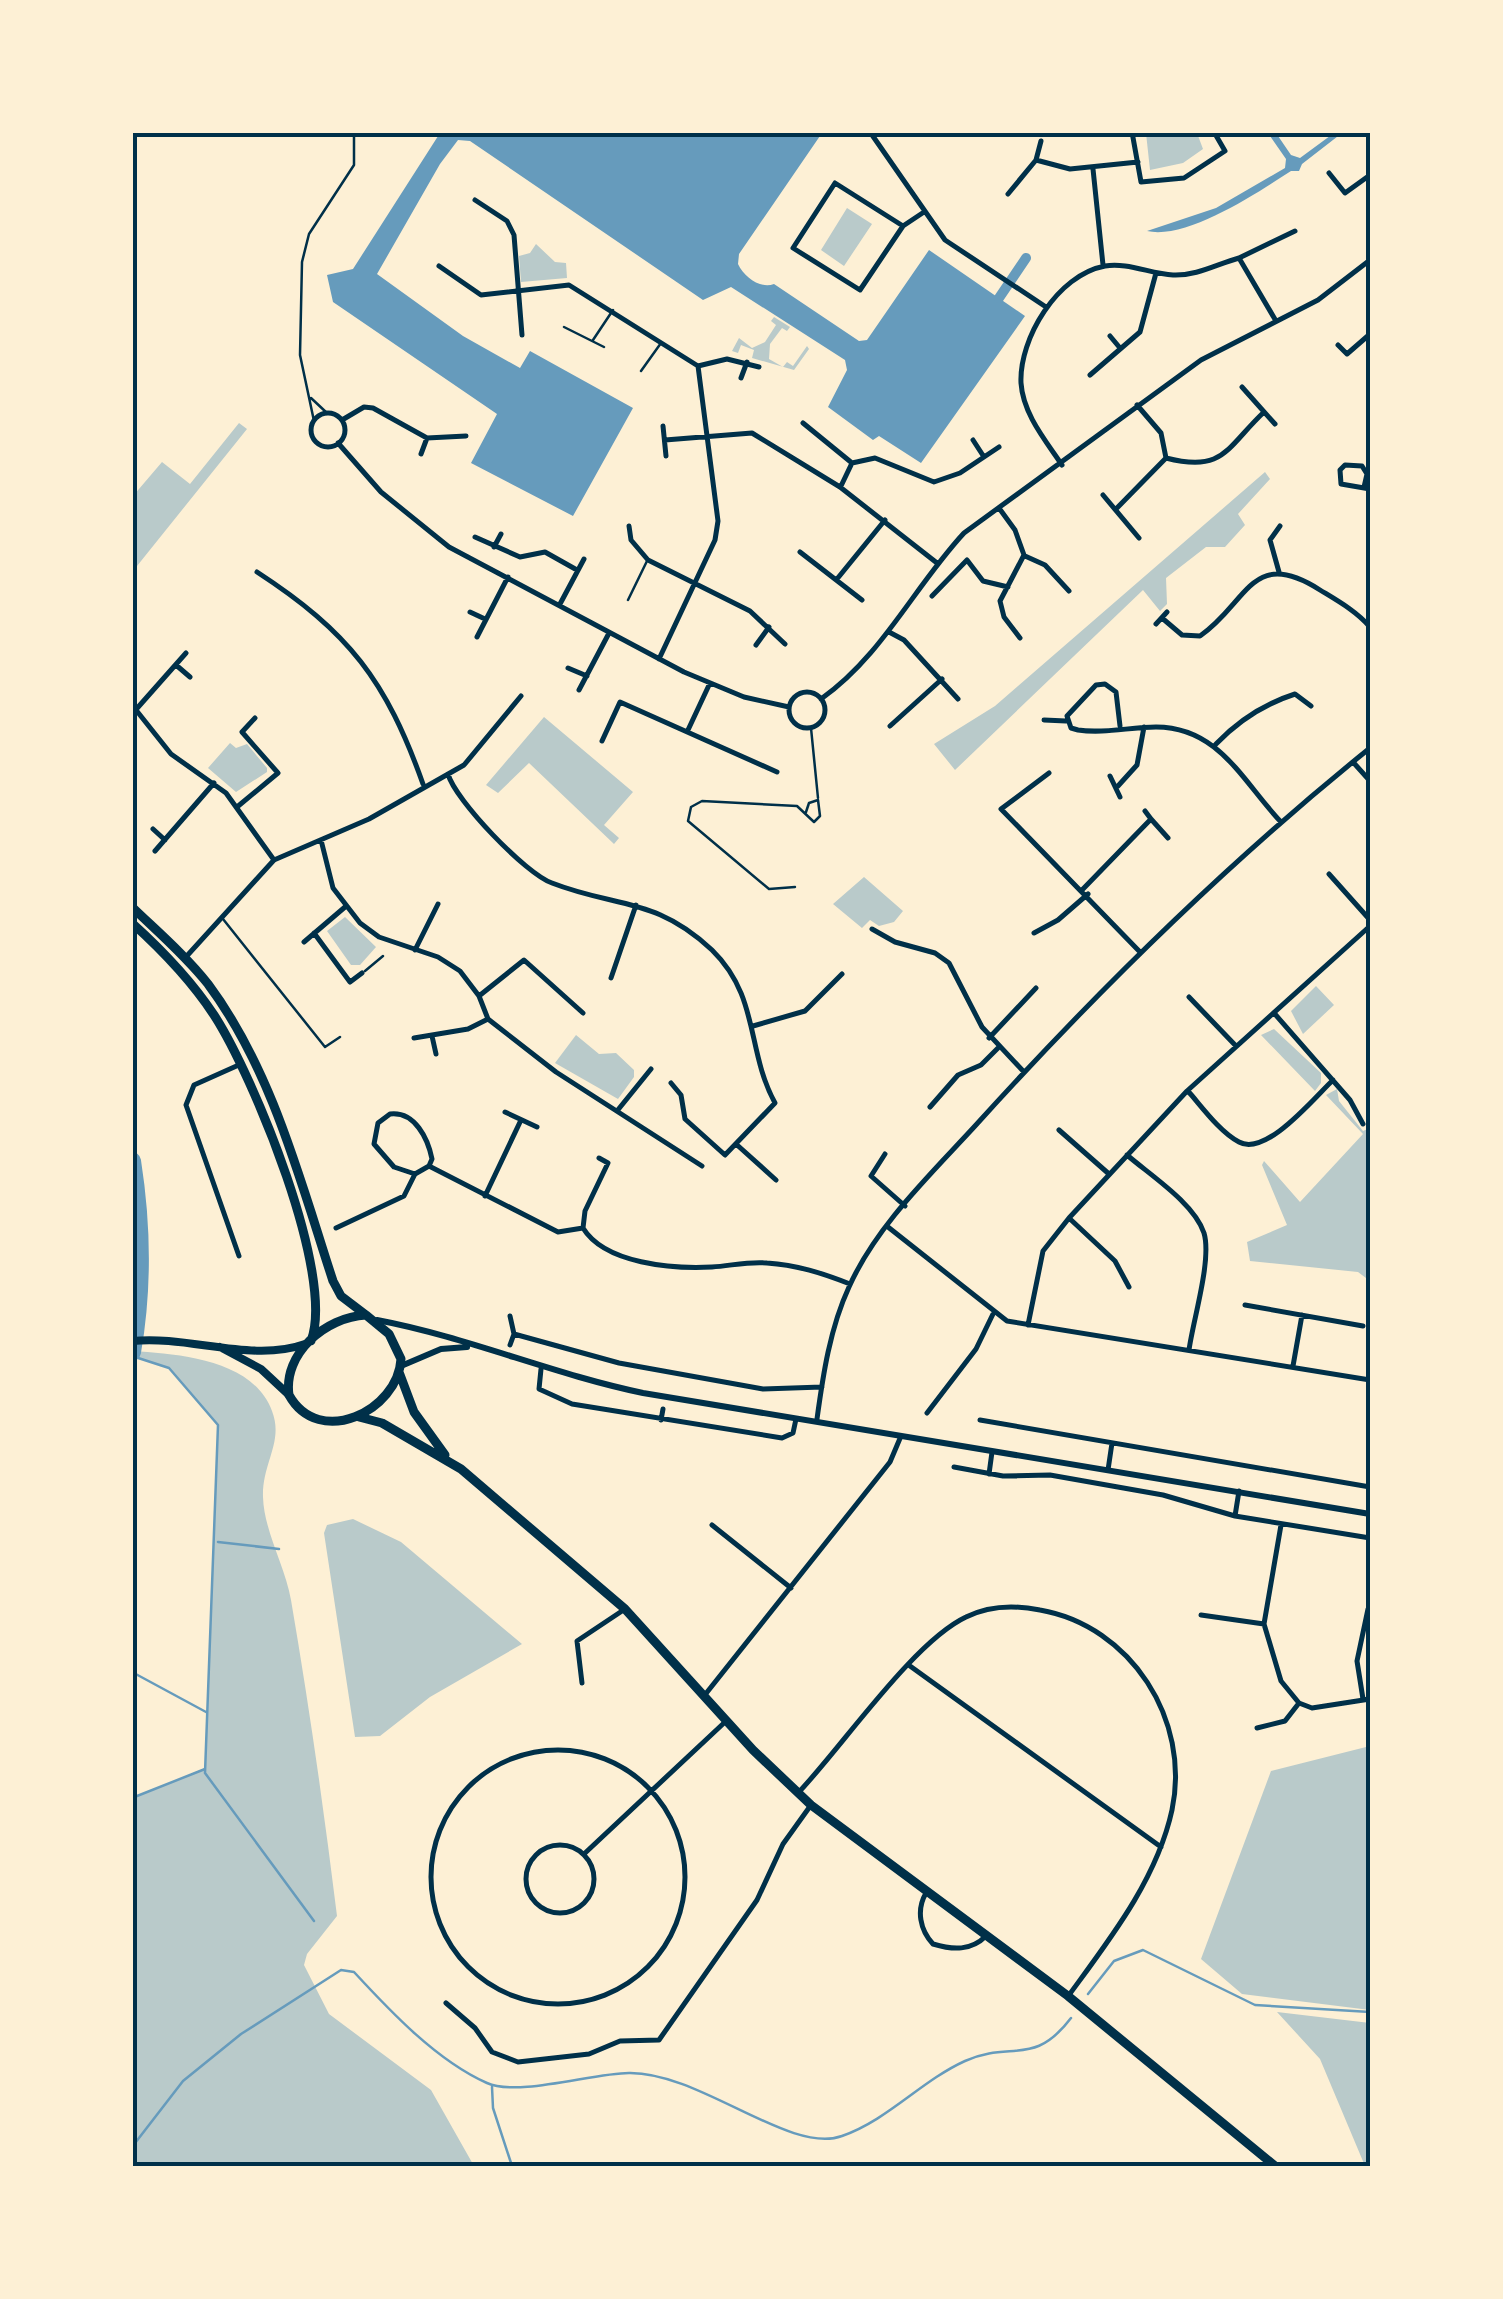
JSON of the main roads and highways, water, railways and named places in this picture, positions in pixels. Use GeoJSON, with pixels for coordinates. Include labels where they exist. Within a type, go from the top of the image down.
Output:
{"type":"FeatureCollection","features":[{"type":"Feature","properties":{"kind":"main road"},"geometry":{"type":"LineString","coordinates":[[132,907],[185,958],[227,1012],[254,1060],[333,1280],[341,1296],[377,1320],[396,1347],[414,1412],[446,1457]]}},
{"type":"Feature","properties":{"kind":"main road"},"geometry":{"type":"LineString","coordinates":[[132,922],[192,984],[241,1064],[289,1191],[316,1282],[319,1315],[308,1342],[290,1365],[290,1396]]}},
{"type":"Feature","properties":{"kind":"main road"},"geometry":{"type":"LineString","coordinates":[[136,1340],[183,1338],[279,1350],[308,1342],[346,1319],[366,1315]]}},
{"type":"Feature","properties":{"kind":"main road"},"geometry":{"type":"LineString","coordinates":[[211,1344],[249,1361],[307,1414],[336,1423],[359,1417],[384,1397],[400,1369]]}},
{"type":"Feature","properties":{"kind":"main road"},"geometry":{"type":"LineString","coordinates":[[359,1417],[382,1423],[446,1457],[624,1609],[804,1799],[1068,1996],[1275,2166]]}},
{"type":"Feature","properties":{"kind":"water"},"geometry":{"type":"Polygon","coordinates":[[[440,133],[822,133],[739,254],[738,264],[748,277],[763,285],[774,284],[859,341],[867,340],[929,250],[1025,316],[921,463],[879,436],[873,440],[828,407],[847,370],[845,360],[731,287],[703,300],[470,141],[458,140],[377,274],[463,336],[520,368],[530,351],[633,408],[573,516],[471,463],[497,414],[333,302],[327,275],[353,269],[440,133]]]}},
{"type":"Feature","properties":{"kind":"water"},"geometry":{"type":"Polygon","coordinates":[[[1268,133],[1276,133],[1291,155],[1300,158],[1334,133],[1342,133],[1302,164],[1299,171],[1291,171],[1221,213],[1182,229],[1147,231],[1216,208],[1285,168],[1286,159],[1268,133]]]}},
{"type":"Feature","properties":{"kind":"waterway"},"geometry":{"type":"LineString","coordinates":[[999,298],[1026,258]]}},
{"type":"Feature","properties":{"kind":"waterway"},"geometry":{"type":"LineString","coordinates":[[132,1161],[140,1257],[132,1352]]}},
{"type":"Feature","properties":{"kind":"waterway"},"geometry":{"type":"LineString","coordinates":[[132,1356],[169,1368],[218,1425],[205,1773],[314,1921]]}},
{"type":"Feature","properties":{"kind":"waterway"},"geometry":{"type":"LineString","coordinates":[[218,1542],[279,1549]]}},
{"type":"Feature","properties":{"kind":"waterway"},"geometry":{"type":"LineString","coordinates":[[132,1672],[206,1712]]}},
{"type":"Feature","properties":{"kind":"waterway"},"geometry":{"type":"LineString","coordinates":[[132,1798],[205,1769]]}},
{"type":"Feature","properties":{"kind":"waterway"},"geometry":{"type":"LineString","coordinates":[[1088,1994],[1114,1961],[1143,1950],[1255,2005],[1370,2012]]}},
{"type":"Feature","properties":{"kind":"waterway"},"geometry":{"type":"LineString","coordinates":[[132,2147],[183,2081],[241,2034],[341,1970],[354,1972],[432,2048],[487,2083],[517,2087],[614,2074],[656,2076],[770,2124],[821,2139],[859,2129],[965,2061],[1045,2043],[1071,2018]]}},
{"type":"Feature","properties":{"kind":"waterway"},"geometry":{"type":"LineString","coordinates":[[492,2087],[493,2108],[512,2166]]}}]}
